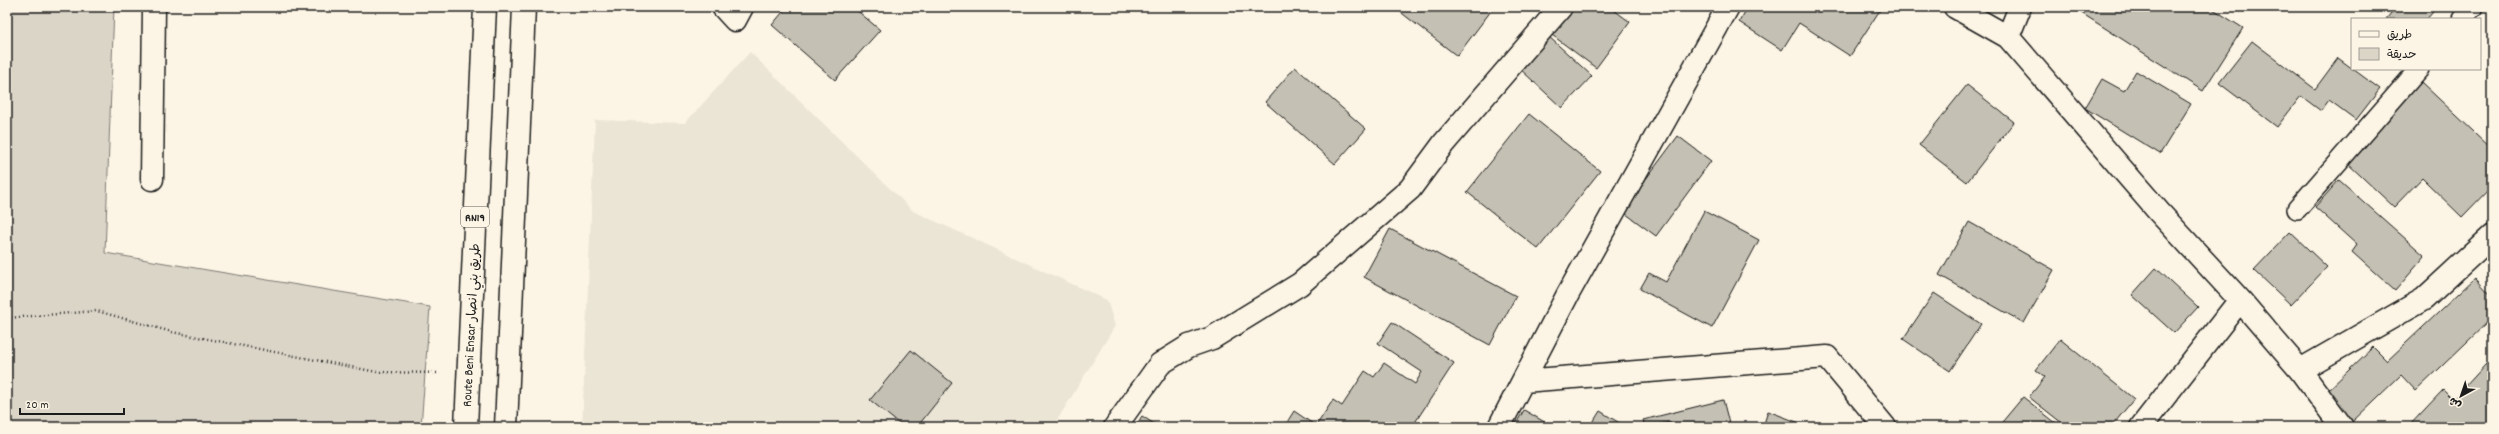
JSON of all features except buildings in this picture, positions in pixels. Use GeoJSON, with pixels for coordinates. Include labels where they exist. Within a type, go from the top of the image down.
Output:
{"type":"FeatureCollection","features":[{"type":"Feature","properties":{"kind":"main road"},"geometry":{"type":"LineString","coordinates":[[152,179],[154,7]]}},
{"type":"Feature","properties":{"kind":"main road","name":"Route Beni Ensar طريق بني انصار"},"geometry":{"type":"LineString","coordinates":[[466,427],[485,7]]}},
{"type":"Feature","properties":{"kind":"main road"},"geometry":{"type":"LineString","coordinates":[[506,427],[524,7]]}},
{"type":"Feature","properties":{"kind":"main road"},"geometry":{"type":"LineString","coordinates":[[723,7],[735,20],[742,7]]}},
{"type":"Feature","properties":{"kind":"main road"},"geometry":{"type":"LineString","coordinates":[[1115,427],[1160,364],[1189,346],[1212,338],[1300,284],[1410,189],[1444,143],[1561,7]]}},
{"type":"Feature","properties":{"kind":"main road"},"geometry":{"type":"LineString","coordinates":[[1499,427],[1568,294],[1728,7]]}},
{"type":"Feature","properties":{"kind":"main road"},"geometry":{"type":"LineString","coordinates":[[1955,7],[2008,37],[2159,212],[2240,300],[2300,370],[2342,427]]}},
{"type":"Feature","properties":{"kind":"main road"},"geometry":{"type":"LineString","coordinates":[[2008,37],[2020,7]]}},
{"type":"Feature","properties":{"kind":"main road"},"geometry":{"type":"LineString","coordinates":[[2300,370],[2424,299],[2492,236]]}},
{"type":"Feature","properties":{"kind":"main road"},"geometry":{"type":"LineString","coordinates":[[2140,427],[2240,300]]}},
{"type":"Feature","properties":{"kind":"main road"},"geometry":{"type":"LineString","coordinates":[[1523,381],[1827,357],[1885,427]]}},
{"type":"Feature","properties":{"kind":"lane"},"geometry":{"type":"LineString","coordinates":[[2463,18],[2473,7]]}},
{"type":"Feature","properties":{"kind":"lane"},"geometry":{"type":"LineString","coordinates":[[2297,209],[2418,70]]}},
{"type":"Feature","properties":{"kind":"path"},"geometry":{"type":"LineString","coordinates":[[7,318],[96,311],[172,332],[377,372],[468,373]]}},
{"type":"Feature","properties":{"kind":"shaded area"},"geometry":{"type":"Polygon","coordinates":[[[750,52],[913,211],[1107,300],[1115,326],[1053,427],[582,427],[595,120],[685,123],[750,52]]]}},
{"type":"Feature","properties":{"kind":"green space"},"geometry":{"type":"Polygon","coordinates":[[[7,7],[114,7],[105,253],[430,307],[421,427],[7,427],[7,7]]]}}]}
